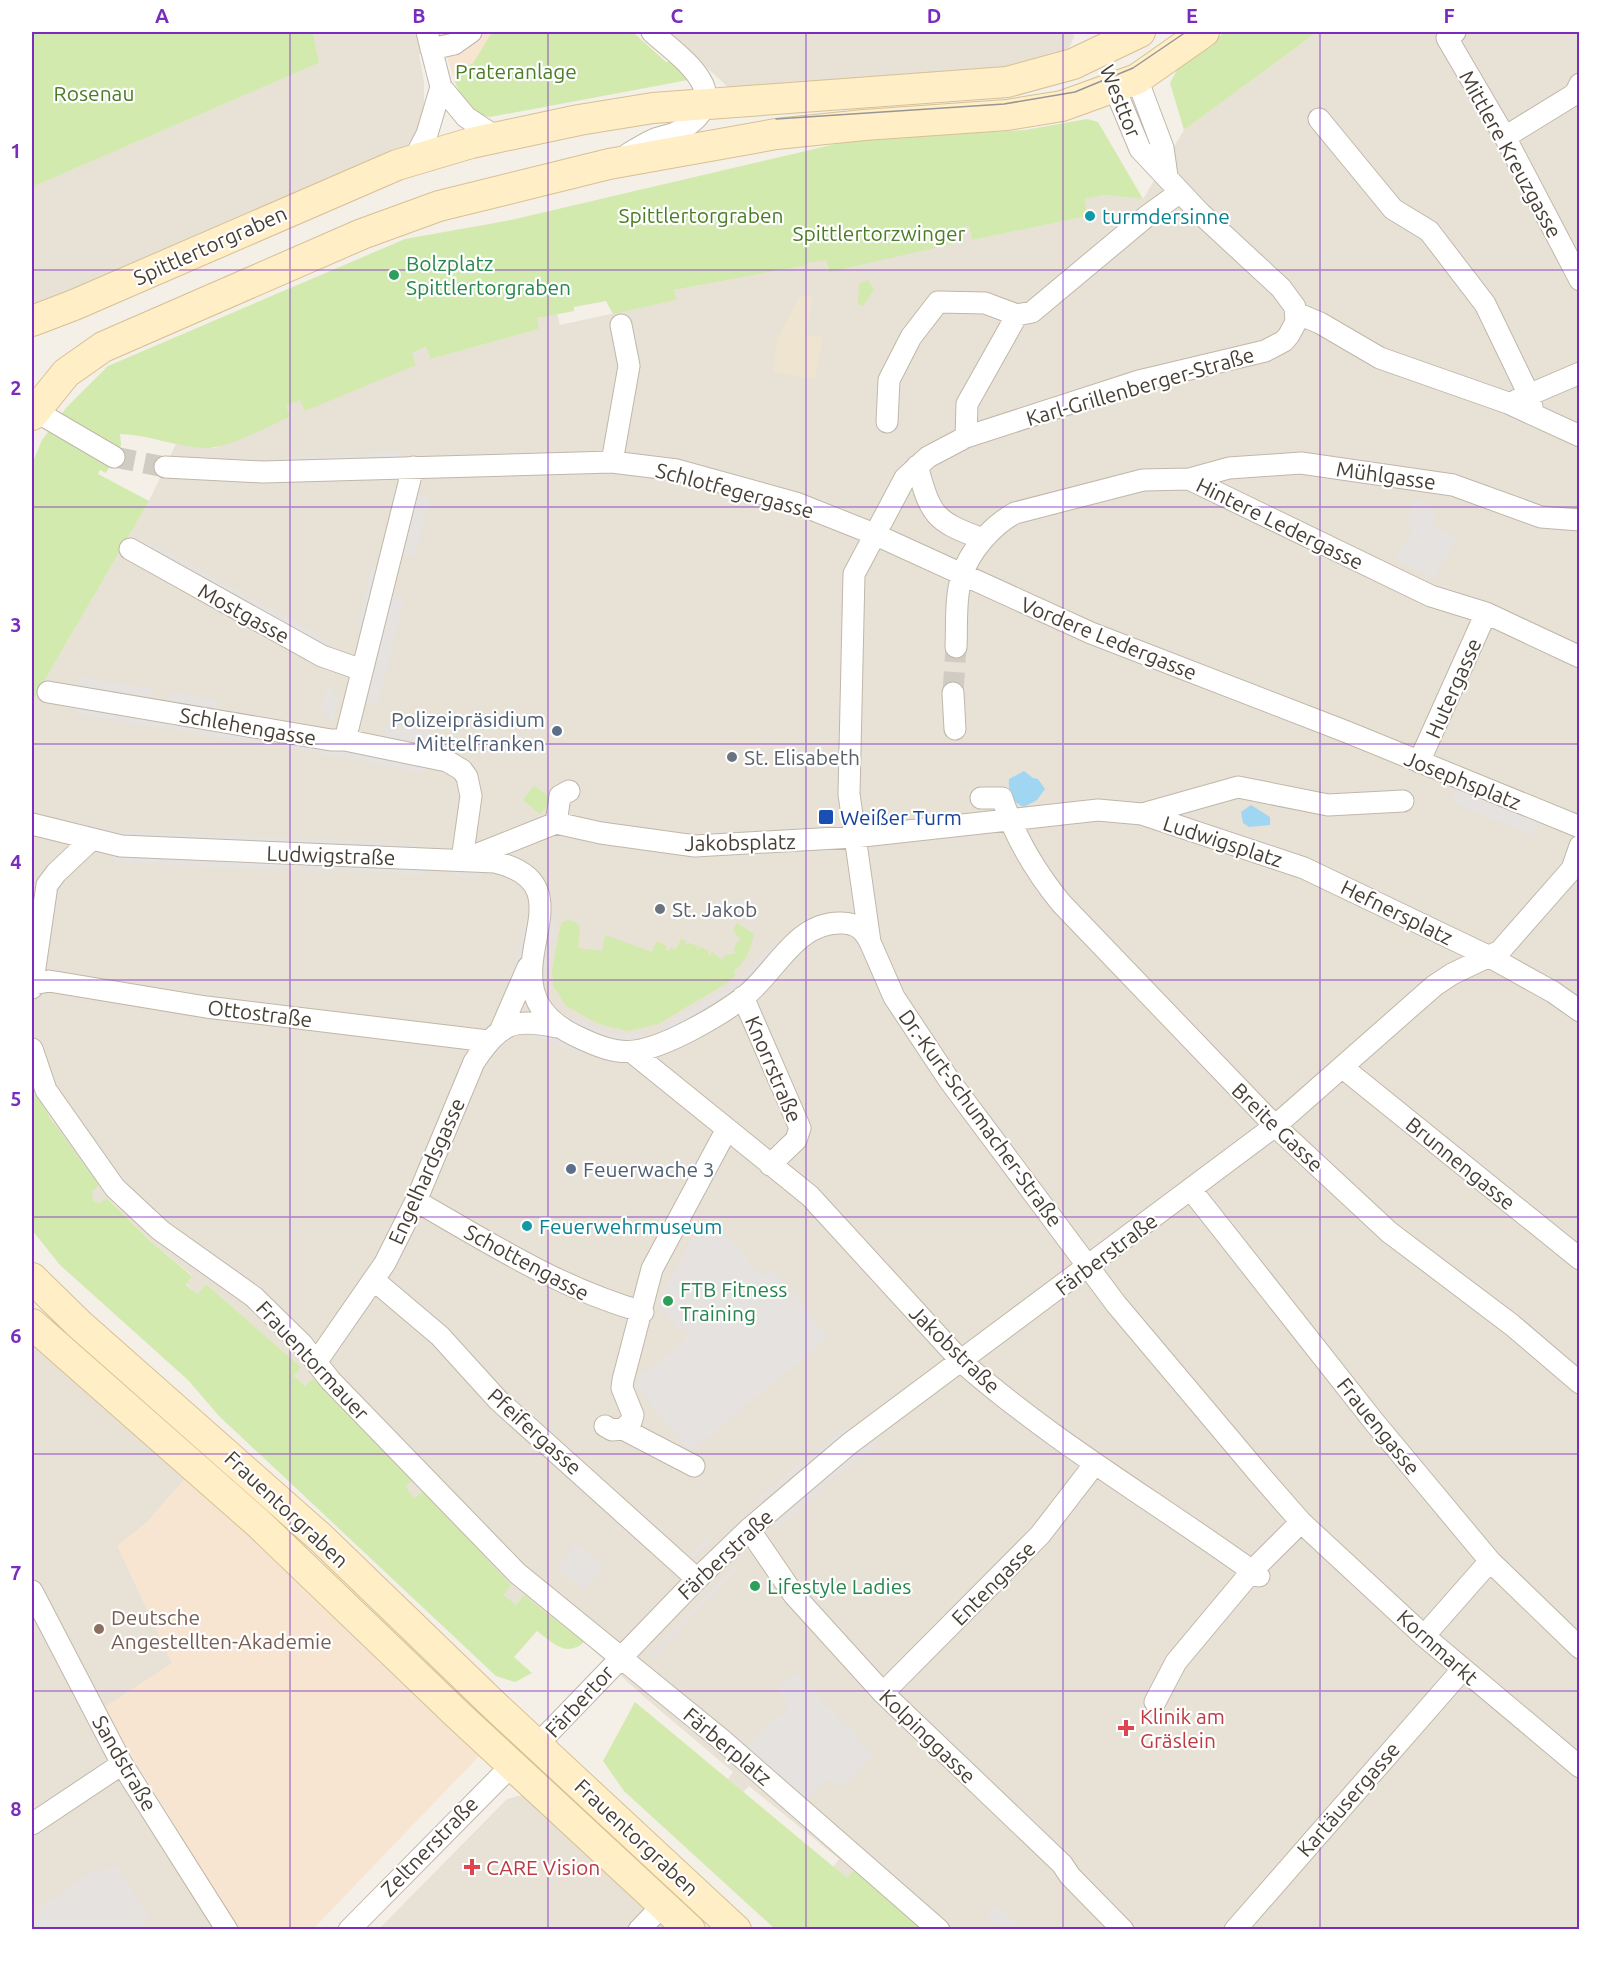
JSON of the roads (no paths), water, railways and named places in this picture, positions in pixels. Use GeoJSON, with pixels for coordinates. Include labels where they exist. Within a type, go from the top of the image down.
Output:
{"type":"FeatureCollection","features":[{"type":"Feature","properties":{"kind":"main road"},"geometry":{"type":"LineString","coordinates":[[37,414],[66,372],[104,346],[362,234],[439,206],[609,164],[797,131],[1025,113],[1070,104],[1126,84],[1204,32]]}},
{"type":"Feature","properties":{"kind":"main road","name":"Spittlertorgraben"},"geometry":{"type":"LineString","coordinates":[[32,321],[74,306],[414,159],[496,137],[610,114],[705,103],[1007,82],[1056,70],[1116,37]]}},
{"type":"Feature","properties":{"kind":"main road","name":"Westtor"},"geometry":{"type":"LineString","coordinates":[[1116,37],[1126,84]]}},
{"type":"Feature","properties":{"kind":"main road","name":"Frauentorgraben"},"geometry":{"type":"LineString","coordinates":[[32,1278],[71,1317],[321,1538],[537,1745],[736,1929]]}},
{"type":"Feature","properties":{"kind":"main road","name":"Frauentorgraben"},"geometry":{"type":"LineString","coordinates":[[32,1324],[266,1530],[512,1765],[690,1929]]}},
{"type":"Feature","properties":{"kind":"main road"},"geometry":{"type":"LineString","coordinates":[[512,1765],[537,1745]]}},
{"type":"Feature","properties":{"kind":"street"},"geometry":{"type":"LineString","coordinates":[[471,32],[454,44],[429,40],[441,87],[466,117],[496,137]]}},
{"type":"Feature","properties":{"kind":"street"},"geometry":{"type":"LineString","coordinates":[[609,164],[655,139],[682,130],[705,103],[707,92],[702,80],[652,32]]}},
{"type":"Feature","properties":{"kind":"street","name":"Mittlere Kreuzgasse"},"geometry":{"type":"LineString","coordinates":[[1455,32],[1447,38],[1505,137],[1580,280]]}},
{"type":"Feature","properties":{"kind":"street","name":"Westtor"},"geometry":{"type":"LineString","coordinates":[[1126,84],[1140,149],[1173,185],[1281,288],[1295,307],[1296,314]]}},
{"type":"Feature","properties":{"kind":"street"},"geometry":{"type":"LineString","coordinates":[[1505,137],[1575,94],[1580,84]]}},
{"type":"Feature","properties":{"kind":"street"},"geometry":{"type":"LineString","coordinates":[[414,159],[427,134],[441,87]]}},
{"type":"Feature","properties":{"kind":"street"},"geometry":{"type":"LineString","coordinates":[[1319,119],[1393,209],[1429,231],[1485,304],[1530,401]]}},
{"type":"Feature","properties":{"kind":"street"},"geometry":{"type":"LineString","coordinates":[[887,422],[889,380],[911,338],[938,302],[985,303],[1017,315],[1032,312],[1147,216],[1173,185]]}},
{"type":"Feature","properties":{"kind":"street"},"geometry":{"type":"LineString","coordinates":[[1296,314],[1320,323],[1380,358],[1508,403],[1580,436]]}},
{"type":"Feature","properties":{"kind":"street","name":"Karl-Grillenberger-Straße"},"geometry":{"type":"LineString","coordinates":[[874,534],[895,493],[917,466],[940,449],[966,437],[1139,381],[1265,351],[1284,341],[1296,322],[1296,314]]}},
{"type":"Feature","properties":{"kind":"street"},"geometry":{"type":"LineString","coordinates":[[966,437],[967,404],[1017,315]]}},
{"type":"Feature","properties":{"kind":"street"},"geometry":{"type":"LineString","coordinates":[[612,462],[629,366],[621,325]]}},
{"type":"Feature","properties":{"kind":"street"},"geometry":{"type":"LineString","coordinates":[[1508,403],[1530,401],[1580,373]]}},
{"type":"Feature","properties":{"kind":"street"},"geometry":{"type":"LineString","coordinates":[[37,414],[114,457]]}},
{"type":"Feature","properties":{"kind":"street","name":"Schlotfegergasse"},"geometry":{"type":"LineString","coordinates":[[171,467],[263,472],[612,462],[677,470],[796,503],[874,534]]}},
{"type":"Feature","properties":{"kind":"street","name":"Mühlgasse"},"geometry":{"type":"LineString","coordinates":[[1189,479],[1229,468],[1301,463],[1453,485],[1541,517],[1580,520]]}},
{"type":"Feature","properties":{"kind":"street"},"geometry":{"type":"LineString","coordinates":[[917,466],[928,505],[936,516],[949,525],[983,539]]}},
{"type":"Feature","properties":{"kind":"street"},"geometry":{"type":"LineString","coordinates":[[345,740],[413,467]]}},
{"type":"Feature","properties":{"kind":"street","name":"Hintere Ledergasse"},"geometry":{"type":"LineString","coordinates":[[962,576],[983,539],[997,523],[1015,513],[1143,480],[1189,479],[1406,584],[1486,613],[1580,657]]}},
{"type":"Feature","properties":{"kind":"street","name":"Vordere Ledergasse"},"geometry":{"type":"LineString","coordinates":[[874,534],[1091,633],[1347,732]]}},
{"type":"Feature","properties":{"kind":"street","name":"Dr.-Kurt-Schumacher-Straße"},"geometry":{"type":"LineString","coordinates":[[874,534],[854,574],[849,794],[870,942],[894,997],[949,1080],[1116,1304],[1301,1522]]}},
{"type":"Feature","properties":{"kind":"street","name":"Mostgasse"},"geometry":{"type":"LineString","coordinates":[[130,549],[322,656],[362,670]]}},
{"type":"Feature","properties":{"kind":"street"},"geometry":{"type":"LineString","coordinates":[[956,647],[962,576]]}},
{"type":"Feature","properties":{"kind":"street","name":"Hutergasse"},"geometry":{"type":"LineString","coordinates":[[1419,762],[1486,613]]}},
{"type":"Feature","properties":{"kind":"street","name":"Schlehengasse"},"geometry":{"type":"LineString","coordinates":[[48,692],[331,740],[345,740],[447,761],[462,770],[470,786],[462,860]]}},
{"type":"Feature","properties":{"kind":"street"},"geometry":{"type":"LineString","coordinates":[[953,693],[955,729]]}},
{"type":"Feature","properties":{"kind":"street","name":"Josephsplatz"},"geometry":{"type":"LineString","coordinates":[[1347,732],[1580,827]]}},
{"type":"Feature","properties":{"kind":"street","name":"Ludwigsplatz"},"geometry":{"type":"LineString","coordinates":[[1142,814],[1238,787],[1328,805]]}},
{"type":"Feature","properties":{"kind":"street"},"geometry":{"type":"LineString","coordinates":[[462,860],[556,823],[560,796],[568,791]]}},
{"type":"Feature","properties":{"kind":"street"},"geometry":{"type":"LineString","coordinates":[[981,798],[1002,798],[1012,826]]}},
{"type":"Feature","properties":{"kind":"street","name":"Josephsplatz"},"geometry":{"type":"LineString","coordinates":[[1328,805],[1403,801]]}},
{"type":"Feature","properties":{"kind":"street","name":"Ludwigsplatz"},"geometry":{"type":"LineString","coordinates":[[854,837],[1012,826],[1098,810],[1142,814],[1304,868]]}},
{"type":"Feature","properties":{"kind":"street","name":"Jakobsplatz"},"geometry":{"type":"LineString","coordinates":[[556,823],[601,833],[695,846],[854,837]]}},
{"type":"Feature","properties":{"kind":"street","name":"Ludwigstraße"},"geometry":{"type":"LineString","coordinates":[[32,824],[121,846],[495,862],[520,871],[535,886],[542,913],[531,959]]}},
{"type":"Feature","properties":{"kind":"street","name":"Breite Gasse"},"geometry":{"type":"LineString","coordinates":[[1012,826],[1037,874],[1061,903],[1275,1126],[1389,1232],[1512,1325],[1580,1383]]}},
{"type":"Feature","properties":{"kind":"street"},"geometry":{"type":"LineString","coordinates":[[32,986],[47,885],[56,873],[91,840]]}},
{"type":"Feature","properties":{"kind":"street","name":"Färberstraße"},"geometry":{"type":"LineString","coordinates":[[621,1656],[749,1529],[849,1444],[1192,1191],[1275,1126],[1434,986],[1467,966],[1500,951],[1572,869],[1580,846]]}},
{"type":"Feature","properties":{"kind":"street","name":"Hefnersplatz"},"geometry":{"type":"LineString","coordinates":[[1304,868],[1490,957],[1552,992],[1580,1011]]}},
{"type":"Feature","properties":{"kind":"street"},"geometry":{"type":"LineString","coordinates":[[494,1035],[517,1022],[527,1021],[557,1027],[611,1050],[632,1052],[673,1039],[743,997],[800,937],[815,927],[833,923],[852,924],[863,930],[870,942]]}},
{"type":"Feature","properties":{"kind":"street"},"geometry":{"type":"LineString","coordinates":[[531,959],[531,980],[536,1000],[557,1027]]}},
{"type":"Feature","properties":{"kind":"street"},"geometry":{"type":"LineString","coordinates":[[494,1035],[531,959]]}},
{"type":"Feature","properties":{"kind":"street","name":"Ottostraße"},"geometry":{"type":"LineString","coordinates":[[32,986],[49,981],[206,1007],[494,1035]]}},
{"type":"Feature","properties":{"kind":"street","name":"Knorrstraße"},"geometry":{"type":"LineString","coordinates":[[743,997],[800,1128],[796,1140],[771,1165]]}},
{"type":"Feature","properties":{"kind":"street","name":"Engelhardsgasse"},"geometry":{"type":"LineString","coordinates":[[316,1361],[375,1281],[416,1201],[474,1062],[494,1035]]}},
{"type":"Feature","properties":{"kind":"street","name":"Frauentormauer"},"geometry":{"type":"LineString","coordinates":[[32,1049],[46,1090],[115,1188],[160,1230],[254,1297],[316,1361],[330,1380],[517,1573],[621,1656]]}},
{"type":"Feature","properties":{"kind":"street","name":"Jakobstraße"},"geometry":{"type":"LineString","coordinates":[[632,1052],[810,1196],[962,1362],[988,1386],[1094,1465],[1256,1574]]}},
{"type":"Feature","properties":{"kind":"street","name":"Brunnengasse"},"geometry":{"type":"LineString","coordinates":[[1342,1066],[1580,1259]]}},
{"type":"Feature","properties":{"kind":"street"},"geometry":{"type":"LineString","coordinates":[[694,1466],[614,1427],[630,1424],[633,1415],[622,1388],[623,1380],[652,1269],[728,1129]]}},
{"type":"Feature","properties":{"kind":"street","name":"Frauengasse"},"geometry":{"type":"LineString","coordinates":[[1192,1191],[1375,1424],[1490,1561],[1580,1648]]}},
{"type":"Feature","properties":{"kind":"street","name":"Schottengasse"},"geometry":{"type":"LineString","coordinates":[[416,1201],[562,1284],[599,1300],[642,1312]]}},
{"type":"Feature","properties":{"kind":"street","name":"Pfeifergasse"},"geometry":{"type":"LineString","coordinates":[[375,1281],[440,1336],[498,1400],[697,1579]]}},
{"type":"Feature","properties":{"kind":"street","name":"Entengasse"},"geometry":{"type":"LineString","coordinates":[[883,1693],[1040,1535],[1094,1465]]}},
{"type":"Feature","properties":{"kind":"street"},"geometry":{"type":"LineString","coordinates":[[1155,1702],[1176,1662],[1301,1522]]}},
{"type":"Feature","properties":{"kind":"street","name":"Kornmarkt"},"geometry":{"type":"LineString","coordinates":[[1301,1522],[1462,1670],[1580,1767]]}},
{"type":"Feature","properties":{"kind":"street","name":"Kolpinggasse"},"geometry":{"type":"LineString","coordinates":[[749,1529],[794,1595],[883,1693],[1062,1864],[1123,1929]]}},
{"type":"Feature","properties":{"kind":"street"},"geometry":{"type":"LineString","coordinates":[[1424,1636],[1490,1561]]}},
{"type":"Feature","properties":{"kind":"street","name":"Sandstraße"},"geometry":{"type":"LineString","coordinates":[[32,1592],[122,1764],[227,1929]]}},
{"type":"Feature","properties":{"kind":"street","name":"Färbertor"},"geometry":{"type":"LineString","coordinates":[[537,1745],[621,1656]]}},
{"type":"Feature","properties":{"kind":"street","name":"Färberplatz"},"geometry":{"type":"LineString","coordinates":[[621,1656],[836,1837],[939,1929]]}},
{"type":"Feature","properties":{"kind":"street","name":"Kartäusergasse"},"geometry":{"type":"LineString","coordinates":[[1235,1929],[1462,1670]]}},
{"type":"Feature","properties":{"kind":"street"},"geometry":{"type":"LineString","coordinates":[[32,1824],[122,1764]]}},
{"type":"Feature","properties":{"kind":"street","name":"Zeltnerstraße"},"geometry":{"type":"LineString","coordinates":[[349,1929],[512,1765]]}},
{"type":"Feature","properties":{"kind":"street"},"geometry":{"type":"LineString","coordinates":[[639,1929],[663,1905]]}},
{"type":"Feature","properties":{"kind":"water"},"geometry":{"type":"Polygon","coordinates":[[[1024,771],[1038,779],[1045,789],[1037,800],[1024,807],[1013,799],[1009,779],[1024,771]]]}},
{"type":"Feature","properties":{"kind":"water"},"geometry":{"type":"Polygon","coordinates":[[[1251,805],[1270,817],[1270,825],[1249,827],[1243,823],[1241,812],[1251,805]]]}},
{"type":"Feature","properties":{"kind":"tunnel"},"geometry":{"type":"LineString","coordinates":[[114,457],[165,467]]}},
{"type":"Feature","properties":{"kind":"tunnel"},"geometry":{"type":"LineString","coordinates":[[953,693],[956,647]]}},
{"type":"Feature","properties":{"kind":"tram line"},"geometry":{"type":"LineString","coordinates":[[776,119],[1004,104],[1075,92],[1133,68],[1186,32]]}},
{"type":"Feature","properties":{"kind":"place","name":"turmdersinne"},"geometry":{"type":"Point","coordinates":[1090,216]}},
{"type":"Feature","properties":{"kind":"place","name":"Bolzplatz Spittlertorgraben"},"geometry":{"type":"Point","coordinates":[394,275]}},
{"type":"Feature","properties":{"kind":"place","name":"Polizeipräsidium Mittelfranken"},"geometry":{"type":"Point","coordinates":[557,731]}},
{"type":"Feature","properties":{"kind":"place","name":"St. Elisabeth"},"geometry":{"type":"Point","coordinates":[732,757]}},
{"type":"Feature","properties":{"kind":"place","name":"Weißer Turm"},"geometry":{"type":"Point","coordinates":[826,817]}},
{"type":"Feature","properties":{"kind":"place","name":"St. Jakob"},"geometry":{"type":"Point","coordinates":[660,909]}},
{"type":"Feature","properties":{"kind":"place","name":"Feuerwache 3"},"geometry":{"type":"Point","coordinates":[571,1169]}},
{"type":"Feature","properties":{"kind":"place","name":"Feuerwehrmuseum"},"geometry":{"type":"Point","coordinates":[527,1226]}},
{"type":"Feature","properties":{"kind":"place","name":"FTB Fitness Training"},"geometry":{"type":"Point","coordinates":[668,1301]}},
{"type":"Feature","properties":{"kind":"place","name":"Lifestyle Ladies"},"geometry":{"type":"Point","coordinates":[755,1586]}},
{"type":"Feature","properties":{"kind":"place","name":"Deutsche Angestellten-Akademie"},"geometry":{"type":"Point","coordinates":[99,1629]}},
{"type":"Feature","properties":{"kind":"place","name":"Klinik am Gräslein"},"geometry":{"type":"Point","coordinates":[1126,1728]}},
{"type":"Feature","properties":{"kind":"place","name":"CARE Vision"},"geometry":{"type":"Point","coordinates":[472,1867]}},
{"type":"Feature","properties":{"kind":"park label","name":"Prateranlage"},"geometry":{"type":"Point","coordinates":[516,71]}},
{"type":"Feature","properties":{"kind":"park label","name":"Rosenau"},"geometry":{"type":"Point","coordinates":[94,93]}},
{"type":"Feature","properties":{"kind":"park label","name":"Spittlertorzwinger"},"geometry":{"type":"Point","coordinates":[879,233]}}]}
